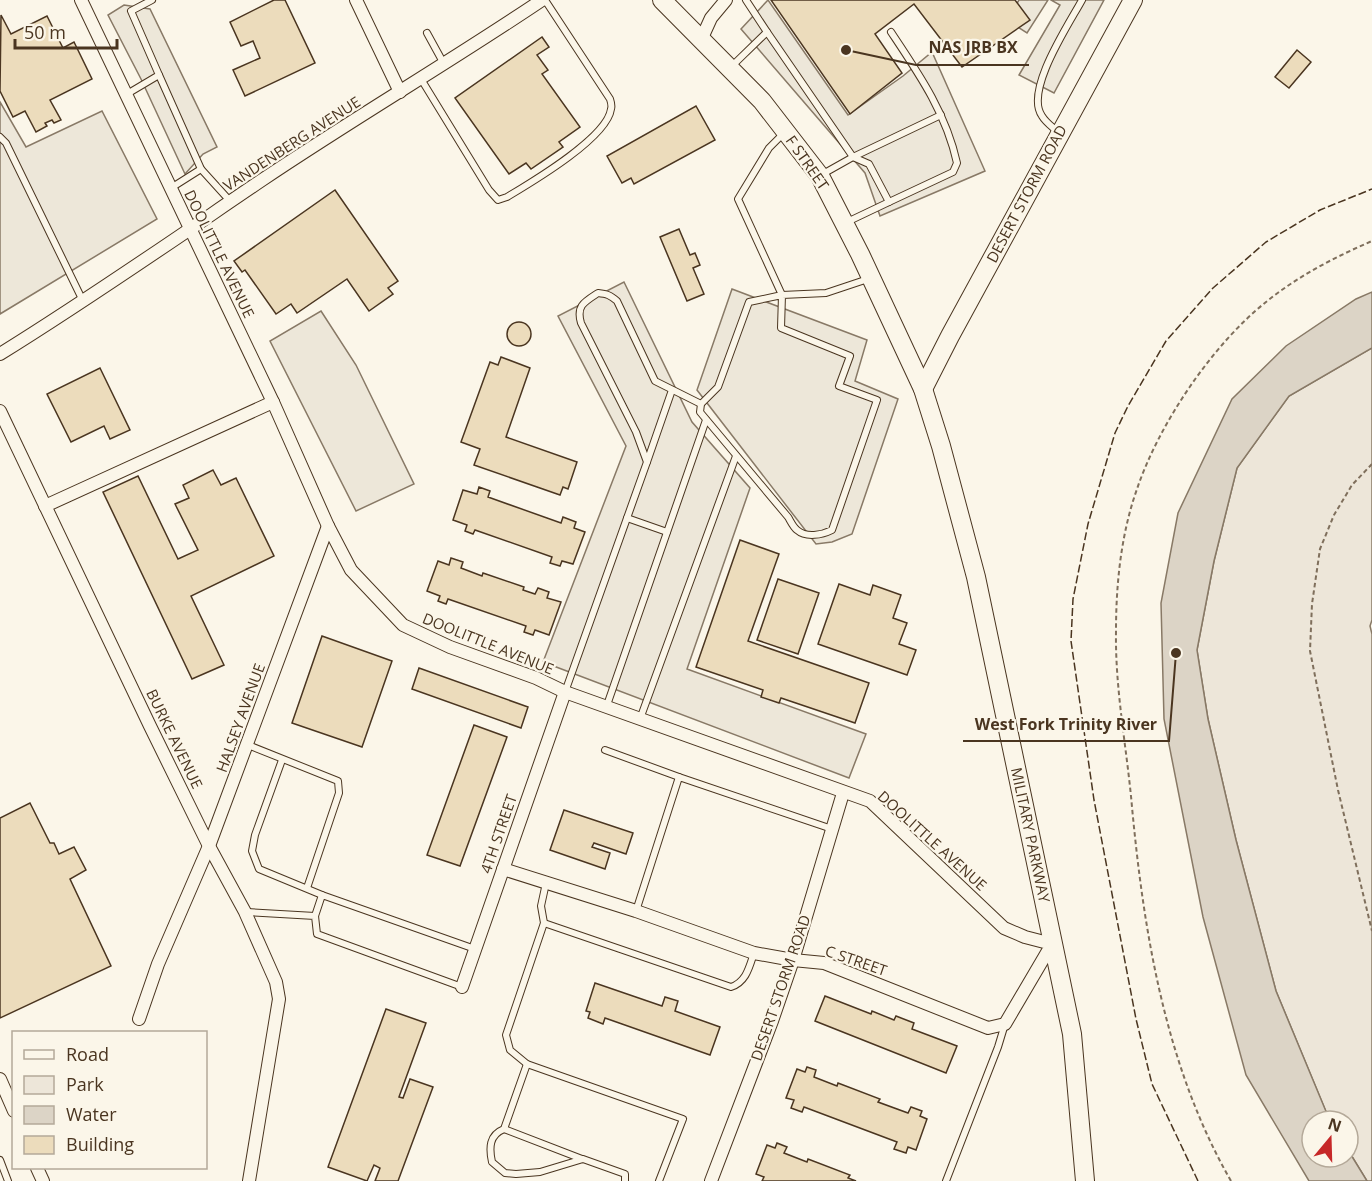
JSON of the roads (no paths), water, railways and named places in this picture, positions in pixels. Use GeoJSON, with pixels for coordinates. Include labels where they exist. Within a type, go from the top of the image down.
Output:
{"type":"FeatureCollection","features":[{"type":"Feature","properties":{"kind":"street","name":"DOOLITTLE AVENUE"},"geometry":{"type":"LineString","coordinates":[[81,0],[273,402],[328,526],[351,570],[403,625],[450,647],[536,678],[606,708],[870,801],[1004,928],[1025,937],[1052,944]]}},
{"type":"Feature","properties":{"kind":"street"},"geometry":{"type":"LineString","coordinates":[[356,0],[400,92]]}},
{"type":"Feature","properties":{"kind":"street","name":"VANDENBERG AVENUE"},"geometry":{"type":"LineString","coordinates":[[0,354],[83,302],[230,202],[544,0]]}},
{"type":"Feature","properties":{"kind":"street","name":"F STREET"},"geometry":{"type":"LineString","coordinates":[[662,0],[762,101],[820,176],[923,389]]}},
{"type":"Feature","properties":{"kind":"street"},"geometry":{"type":"LineString","coordinates":[[701,39],[711,18],[726,0]]}},
{"type":"Feature","properties":{"kind":"street","name":"DESERT STORM ROAD"},"geometry":{"type":"LineString","coordinates":[[923,389],[1133,0]]}},
{"type":"Feature","properties":{"kind":"street","name":"MILITARY PARKWAY"},"geometry":{"type":"LineString","coordinates":[[923,389],[976,576],[1072,1034],[1085,1181]]}},
{"type":"Feature","properties":{"kind":"street"},"geometry":{"type":"LineString","coordinates":[[45,506],[273,402]]}},
{"type":"Feature","properties":{"kind":"street","name":"BURKE AVENUE"},"geometry":{"type":"LineString","coordinates":[[0,411],[209,846],[245,912],[279,991],[249,1181]]}},
{"type":"Feature","properties":{"kind":"street","name":"HALSEY AVENUE"},"geometry":{"type":"LineString","coordinates":[[139,1019],[158,964],[209,846],[248,745],[328,526]]}},
{"type":"Feature","properties":{"kind":"street","name":"4TH STREET"},"geometry":{"type":"LineString","coordinates":[[462,987],[565,692]]}},
{"type":"Feature","properties":{"kind":"street","name":"DESERT STORM ROAD"},"geometry":{"type":"LineString","coordinates":[[711,1181],[793,960],[843,792]]}},
{"type":"Feature","properties":{"kind":"street","name":"C STREET"},"geometry":{"type":"LineString","coordinates":[[503,869],[636,911],[754,953],[824,963],[988,1028],[1005,1024]]}},
{"type":"Feature","properties":{"kind":"street"},"geometry":{"type":"LineString","coordinates":[[1005,1024],[1052,944]]}},
{"type":"Feature","properties":{"kind":"street"},"geometry":{"type":"LineString","coordinates":[[0,1079],[12,1106]]}},
{"type":"Feature","properties":{"kind":"lane"},"geometry":{"type":"LineString","coordinates":[[152,0],[131,11],[201,169],[230,202]]}},
{"type":"Feature","properties":{"kind":"lane"},"geometry":{"type":"LineString","coordinates":[[421,79],[489,190],[498,200],[523,188],[585,144],[606,120],[611,110],[610,99],[544,0]]}},
{"type":"Feature","properties":{"kind":"lane"},"geometry":{"type":"LineString","coordinates":[[746,0],[853,157],[869,164],[889,202]]}},
{"type":"Feature","properties":{"kind":"lane"},"geometry":{"type":"LineString","coordinates":[[1060,133],[1041,115],[1037,96],[1042,77],[1082,0]]}},
{"type":"Feature","properties":{"kind":"lane"},"geometry":{"type":"LineString","coordinates":[[729,68],[767,32]]}},
{"type":"Feature","properties":{"kind":"lane"},"geometry":{"type":"LineString","coordinates":[[844,224],[953,172],[957,163],[947,126],[924,80],[891,32]]}},
{"type":"Feature","properties":{"kind":"lane"},"geometry":{"type":"LineString","coordinates":[[427,33],[444,65]]}},
{"type":"Feature","properties":{"kind":"lane"},"geometry":{"type":"LineString","coordinates":[[127,94],[159,75]]}},
{"type":"Feature","properties":{"kind":"lane"},"geometry":{"type":"LineString","coordinates":[[820,176],[853,157],[941,115]]}},
{"type":"Feature","properties":{"kind":"lane"},"geometry":{"type":"LineString","coordinates":[[785,131],[769,148],[738,199],[782,295],[781,328],[850,356],[839,386],[877,400],[832,530],[815,535],[796,530],[788,517],[706,420],[700,412],[701,404],[718,387],[749,302],[782,295],[826,293],[871,278]]}},
{"type":"Feature","properties":{"kind":"lane"},"geometry":{"type":"LineString","coordinates":[[0,137],[6,143],[83,302]]}},
{"type":"Feature","properties":{"kind":"lane"},"geometry":{"type":"LineString","coordinates":[[170,189],[201,169]]}},
{"type":"Feature","properties":{"kind":"lane"},"geometry":{"type":"LineString","coordinates":[[647,462],[636,432],[581,323],[578,314],[581,305],[598,293],[608,294],[617,301],[655,381],[701,404]]}},
{"type":"Feature","properties":{"kind":"lane"},"geometry":{"type":"LineString","coordinates":[[565,692],[672,390]]}},
{"type":"Feature","properties":{"kind":"lane"},"geometry":{"type":"LineString","coordinates":[[606,708],[706,420]]}},
{"type":"Feature","properties":{"kind":"lane"},"geometry":{"type":"LineString","coordinates":[[640,720],[736,456]]}},
{"type":"Feature","properties":{"kind":"lane"},"geometry":{"type":"LineString","coordinates":[[627,518],[667,532]]}},
{"type":"Feature","properties":{"kind":"lane"},"geometry":{"type":"LineString","coordinates":[[248,745],[338,781],[339,793],[307,888]]}},
{"type":"Feature","properties":{"kind":"lane"},"geometry":{"type":"LineString","coordinates":[[605,750],[832,829]]}},
{"type":"Feature","properties":{"kind":"lane"},"geometry":{"type":"LineString","coordinates":[[282,760],[255,835],[252,851],[259,869],[322,895],[475,949]]}},
{"type":"Feature","properties":{"kind":"lane"},"geometry":{"type":"LineString","coordinates":[[636,911],[679,777]]}},
{"type":"Feature","properties":{"kind":"lane"},"geometry":{"type":"LineString","coordinates":[[546,883],[541,906],[544,923],[506,1035],[510,1050],[527,1064],[683,1119],[659,1181]]}},
{"type":"Feature","properties":{"kind":"lane"},"geometry":{"type":"LineString","coordinates":[[322,895],[315,916],[317,934],[462,987]]}},
{"type":"Feature","properties":{"kind":"lane"},"geometry":{"type":"LineString","coordinates":[[245,912],[315,916]]}},
{"type":"Feature","properties":{"kind":"lane"},"geometry":{"type":"LineString","coordinates":[[544,923],[731,987],[739,985],[744,979],[754,953]]}},
{"type":"Feature","properties":{"kind":"lane"},"geometry":{"type":"LineString","coordinates":[[946,1181],[1005,1024]]}},
{"type":"Feature","properties":{"kind":"lane"},"geometry":{"type":"LineString","coordinates":[[504,1129],[527,1064]]}},
{"type":"Feature","properties":{"kind":"lane"},"geometry":{"type":"LineString","coordinates":[[583,1159],[540,1173],[505,1173],[492,1162],[490,1146],[498,1131],[504,1129],[624,1174],[625,1181]]}},
{"type":"Feature","properties":{"kind":"lane"},"geometry":{"type":"LineString","coordinates":[[0,1161],[9,1181]]}},
{"type":"Feature","properties":{"kind":"water"},"geometry":{"type":"Polygon","coordinates":[[[1372,292],[1372,348],[1289,396],[1237,468],[1214,561],[1197,650],[1208,719],[1236,840],[1276,991],[1325,1109],[1300,1109],[1300,1166],[1246,1075],[1203,917],[1164,719],[1161,603],[1178,513],[1232,399],[1286,346],[1356,299],[1372,292]]]}},
{"type":"Feature","properties":{"kind":"water"},"geometry":{"type":"Polygon","coordinates":[[[1302,1169],[1360,1169],[1367,1181],[1309,1181],[1302,1169]]]}},
{"type":"Feature","properties":{"kind":"place","name":"NAS JRB BX"},"geometry":{"type":"Point","coordinates":[846,50]}},
{"type":"Feature","properties":{"kind":"place","name":"West Fork Trinity River"},"geometry":{"type":"Point","coordinates":[1176,653]}}]}
